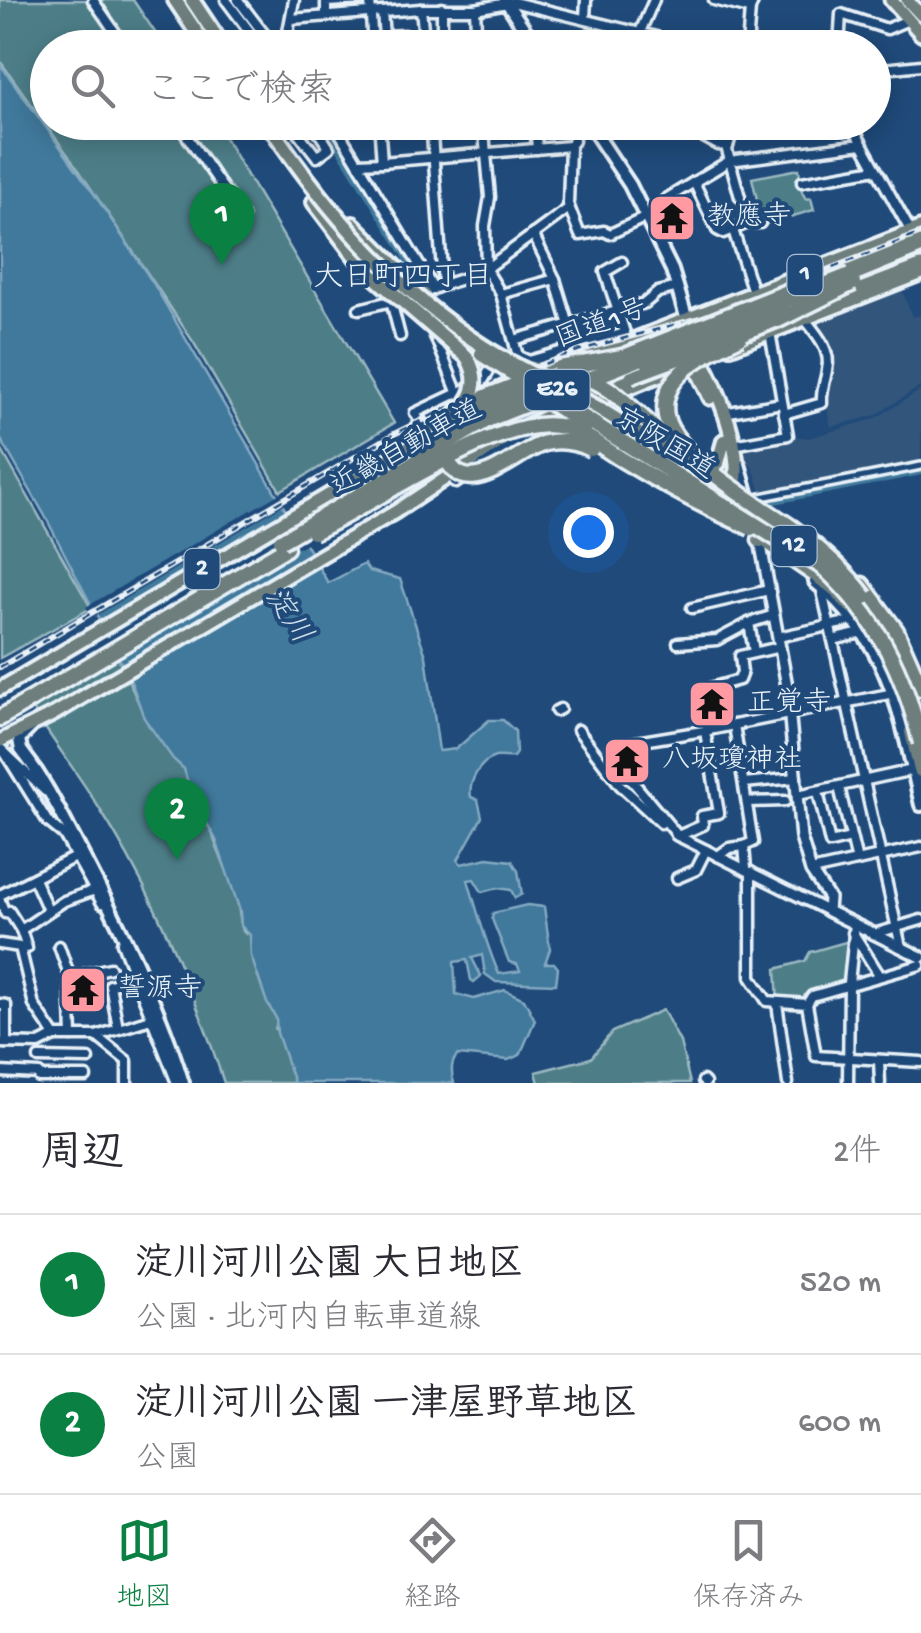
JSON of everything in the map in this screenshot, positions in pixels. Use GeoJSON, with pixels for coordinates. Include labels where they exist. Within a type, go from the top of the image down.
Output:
{"type":"FeatureCollection","features":[{"type":"Feature","properties":{"kind":"highway"},"geometry":{"type":"LineString","coordinates":[[175,0],[195,30]]}},
{"type":"Feature","properties":{"kind":"highway"},"geometry":{"type":"LineString","coordinates":[[184,0],[204,30]]}},
{"type":"Feature","properties":{"kind":"highway"},"geometry":{"type":"LineString","coordinates":[[195,0],[215,30]]}},
{"type":"Feature","properties":{"kind":"highway","name":"京阪国道"},"geometry":{"type":"LineString","coordinates":[[271,140],[314,202],[399,291],[489,351]]}},
{"type":"Feature","properties":{"kind":"highway","name":"京阪国道"},"geometry":{"type":"LineString","coordinates":[[279,140],[311,186],[360,243],[426,304],[489,351],[552,406],[705,500],[726,503],[733,495],[747,500]]}},
{"type":"Feature","properties":{"kind":"highway","name":"国道1号"},"geometry":{"type":"LineString","coordinates":[[287,140],[340,210],[424,295],[489,351],[544,371],[613,350],[626,338],[688,320]]}},
{"type":"Feature","properties":{"kind":"highway","name":"1"},"geometry":{"type":"LineString","coordinates":[[314,202],[364,268],[466,357],[474,370],[475,382],[466,406]]}},
{"type":"Feature","properties":{"kind":"highway","name":"1"},"geometry":{"type":"LineString","coordinates":[[688,320],[919,237]]}},
{"type":"Feature","properties":{"kind":"highway","name":"近畿自動車道"},"geometry":{"type":"LineString","coordinates":[[0,707],[490,419],[919,237]]}},
{"type":"Feature","properties":{"kind":"highway","name":"1"},"geometry":{"type":"LineString","coordinates":[[700,358],[919,267]]}},
{"type":"Feature","properties":{"kind":"highway","name":"近畿自動車道"},"geometry":{"type":"LineString","coordinates":[[0,718],[448,451],[512,418],[853,283],[919,267]]}},
{"type":"Feature","properties":{"kind":"highway"},"geometry":{"type":"LineString","coordinates":[[747,500],[676,437],[666,413],[670,390],[684,370],[704,356],[853,283]]}},
{"type":"Feature","properties":{"kind":"highway","name":"京阪国道"},"geometry":{"type":"LineString","coordinates":[[688,320],[710,398],[747,500]]}},
{"type":"Feature","properties":{"kind":"highway"},"geometry":{"type":"LineString","coordinates":[[622,460],[574,442],[556,441],[535,446],[491,474],[474,476],[450,465],[443,452],[442,436],[451,418],[464,408],[546,372],[666,346]]}},
{"type":"Feature","properties":{"kind":"highway"},"geometry":{"type":"LineString","coordinates":[[710,374],[713,358],[727,348]]}},
{"type":"Feature","properties":{"kind":"highway"},"geometry":{"type":"LineString","coordinates":[[418,441],[466,406],[613,350]]}},
{"type":"Feature","properties":{"kind":"highway","name":"1"},"geometry":{"type":"LineString","coordinates":[[489,351],[556,396]]}},
{"type":"Feature","properties":{"kind":"highway","name":"1"},"geometry":{"type":"LineString","coordinates":[[489,351],[585,401],[696,468],[712,469],[728,443]]}},
{"type":"Feature","properties":{"kind":"highway","name":"京阪国道"},"geometry":{"type":"LineString","coordinates":[[700,358],[710,374],[747,500]]}},
{"type":"Feature","properties":{"kind":"highway"},"geometry":{"type":"LineString","coordinates":[[361,492],[410,458],[542,380],[569,374],[588,377],[602,384],[704,472],[792,528],[831,576]]}},
{"type":"Feature","properties":{"kind":"highway","name":"12"},"geometry":{"type":"LineString","coordinates":[[556,396],[775,534],[860,603],[890,650],[908,692],[921,743]]}},
{"type":"Feature","properties":{"kind":"highway"},"geometry":{"type":"LineString","coordinates":[[591,417],[807,546],[866,598],[897,647],[921,713]]}},
{"type":"Feature","properties":{"kind":"highway"},"geometry":{"type":"LineString","coordinates":[[313,532],[452,457],[528,428],[549,425],[568,428],[764,534],[866,598]]}},
{"type":"Feature","properties":{"kind":"highway","name":"1"},"geometry":{"type":"LineString","coordinates":[[705,500],[760,540]]}},
{"type":"Feature","properties":{"kind":"highway"},"geometry":{"type":"LineString","coordinates":[[769,519],[802,536],[846,571],[879,605],[905,648],[921,688]]}},
{"type":"Feature","properties":{"kind":"highway"},"geometry":{"type":"LineString","coordinates":[[760,540],[797,560],[843,597],[874,636],[896,680],[917,770]]}},
{"type":"Feature","properties":{"kind":"main road"},"geometry":{"type":"LineString","coordinates":[[890,0],[921,34]]}},
{"type":"Feature","properties":{"kind":"main road"},"geometry":{"type":"LineString","coordinates":[[908,0],[921,14]]}},
{"type":"Feature","properties":{"kind":"main road"},"geometry":{"type":"LineString","coordinates":[[506,1],[525,30]]}},
{"type":"Feature","properties":{"kind":"main road"},"geometry":{"type":"LineString","coordinates":[[600,140],[646,216],[678,287],[688,320]]}},
{"type":"Feature","properties":{"kind":"main road"},"geometry":{"type":"LineString","coordinates":[[466,406],[599,364],[919,237]]}},
{"type":"Feature","properties":{"kind":"main road"},"geometry":{"type":"LineString","coordinates":[[836,269],[869,253]]}},
{"type":"Feature","properties":{"kind":"main road","name":"2"},"geometry":{"type":"LineString","coordinates":[[8,742],[431,489],[542,416],[631,377],[803,315]]}},
{"type":"Feature","properties":{"kind":"main road"},"geometry":{"type":"LineString","coordinates":[[466,406],[500,415],[522,411],[694,340]]}},
{"type":"Feature","properties":{"kind":"main road"},"geometry":{"type":"LineString","coordinates":[[493,446],[700,358]]}},
{"type":"Feature","properties":{"kind":"main road"},"geometry":{"type":"LineString","coordinates":[[666,372],[694,368],[710,398]]}},
{"type":"Feature","properties":{"kind":"main road","name":"2"},"geometry":{"type":"LineString","coordinates":[[0,689],[418,441]]}},
{"type":"Feature","properties":{"kind":"main road"},"geometry":{"type":"LineString","coordinates":[[739,463],[760,540],[831,576],[886,671],[917,770],[921,805]]}},
{"type":"Feature","properties":{"kind":"main road"},"geometry":{"type":"LineString","coordinates":[[747,500],[886,620],[921,697]]}},
{"type":"Feature","properties":{"kind":"main road"},"geometry":{"type":"LineString","coordinates":[[8,742],[39,775],[62,811],[121,924],[155,1004],[180,1083]]}},
{"type":"Feature","properties":{"kind":"street"},"geometry":{"type":"LineString","coordinates":[[93,0],[114,30]]}},
{"type":"Feature","properties":{"kind":"street"},"geometry":{"type":"LineString","coordinates":[[226,0],[248,30]]}},
{"type":"Feature","properties":{"kind":"street"},"geometry":{"type":"LineString","coordinates":[[238,0],[261,30]]}},
{"type":"Feature","properties":{"kind":"street"},"geometry":{"type":"LineString","coordinates":[[289,30],[294,0]]}},
{"type":"Feature","properties":{"kind":"street"},"geometry":{"type":"LineString","coordinates":[[326,16],[326,2],[367,0],[371,30]]}},
{"type":"Feature","properties":{"kind":"street"},"geometry":{"type":"LineString","coordinates":[[585,18],[586,0]]}},
{"type":"Feature","properties":{"kind":"street"},"geometry":{"type":"LineString","coordinates":[[639,30],[654,0]]}},
{"type":"Feature","properties":{"kind":"street"},"geometry":{"type":"LineString","coordinates":[[714,0],[752,4],[750,30]]}},
{"type":"Feature","properties":{"kind":"street"},"geometry":{"type":"LineString","coordinates":[[291,19],[475,9],[506,1],[630,30]]}},
{"type":"Feature","properties":{"kind":"street"},"geometry":{"type":"LineString","coordinates":[[442,8],[442,30]]}},
{"type":"Feature","properties":{"kind":"street"},"geometry":{"type":"LineString","coordinates":[[422,9],[423,30]]}},
{"type":"Feature","properties":{"kind":"street"},"geometry":{"type":"LineString","coordinates":[[475,9],[476,30]]}},
{"type":"Feature","properties":{"kind":"street"},"geometry":{"type":"LineString","coordinates":[[382,12],[384,30]]}},
{"type":"Feature","properties":{"kind":"street"},"geometry":{"type":"LineString","coordinates":[[840,30],[840,14],[887,29],[908,20]]}},
{"type":"Feature","properties":{"kind":"street"},"geometry":{"type":"LineString","coordinates":[[891,68],[921,64]]}},
{"type":"Feature","properties":{"kind":"street"},"geometry":{"type":"LineString","coordinates":[[190,140],[243,217]]}},
{"type":"Feature","properties":{"kind":"street"},"geometry":{"type":"LineString","coordinates":[[304,140],[317,157],[329,148],[324,140]]}},
{"type":"Feature","properties":{"kind":"street"},"geometry":{"type":"LineString","coordinates":[[344,140],[424,295],[422,318],[441,346],[466,406]]}},
{"type":"Feature","properties":{"kind":"street"},"geometry":{"type":"LineString","coordinates":[[380,140],[382,162]]}},
{"type":"Feature","properties":{"kind":"street"},"geometry":{"type":"LineString","coordinates":[[432,140],[443,284]]}},
{"type":"Feature","properties":{"kind":"street"},"geometry":{"type":"LineString","coordinates":[[485,140],[490,197],[485,226],[486,269],[501,294],[518,356],[529,361],[574,345],[626,338],[606,272],[622,262]]}},
{"type":"Feature","properties":{"kind":"street"},"geometry":{"type":"LineString","coordinates":[[537,140],[538,149]]}},
{"type":"Feature","properties":{"kind":"street"},"geometry":{"type":"LineString","coordinates":[[574,140],[570,146],[570,208],[580,234],[610,234],[646,216],[729,160],[862,144]]}},
{"type":"Feature","properties":{"kind":"street"},"geometry":{"type":"LineString","coordinates":[[709,140],[728,146]]}},
{"type":"Feature","properties":{"kind":"street"},"geometry":{"type":"LineString","coordinates":[[729,140],[729,160],[740,197]]}},
{"type":"Feature","properties":{"kind":"street"},"geometry":{"type":"LineString","coordinates":[[860,140],[919,237]]}},
{"type":"Feature","properties":{"kind":"street"},"geometry":{"type":"LineString","coordinates":[[358,164],[570,146]]}},
{"type":"Feature","properties":{"kind":"street"},"geometry":{"type":"LineString","coordinates":[[802,182],[876,169]]}},
{"type":"Feature","properties":{"kind":"street"},"geometry":{"type":"LineString","coordinates":[[694,182],[722,234],[760,223]]}},
{"type":"Feature","properties":{"kind":"street"},"geometry":{"type":"LineString","coordinates":[[359,310],[424,295],[443,284],[474,276],[570,208]]}},
{"type":"Feature","properties":{"kind":"street"},"geometry":{"type":"LineString","coordinates":[[733,230],[754,295]]}},
{"type":"Feature","properties":{"kind":"street"},"geometry":{"type":"LineString","coordinates":[[534,234],[555,278],[574,345]]}},
{"type":"Feature","properties":{"kind":"street"},"geometry":{"type":"LineString","coordinates":[[501,294],[555,278]]}},
{"type":"Feature","properties":{"kind":"street"},"geometry":{"type":"LineString","coordinates":[[514,340],[644,303],[658,292],[678,287]]}},
{"type":"Feature","properties":{"kind":"street"},"geometry":{"type":"LineString","coordinates":[[391,301],[399,331],[422,318]]}},
{"type":"Feature","properties":{"kind":"street"},"geometry":{"type":"LineString","coordinates":[[784,414],[822,403],[820,387],[828,368],[824,343],[803,315]]}},
{"type":"Feature","properties":{"kind":"street"},"geometry":{"type":"LineString","coordinates":[[728,443],[788,435],[770,332]]}},
{"type":"Feature","properties":{"kind":"street"},"geometry":{"type":"LineString","coordinates":[[422,426],[415,413],[466,406],[483,381],[489,351]]}},
{"type":"Feature","properties":{"kind":"street"},"geometry":{"type":"LineString","coordinates":[[722,414],[782,403]]}},
{"type":"Feature","properties":{"kind":"street"},"geometry":{"type":"LineString","coordinates":[[454,481],[546,422]]}},
{"type":"Feature","properties":{"kind":"street"},"geometry":{"type":"LineString","coordinates":[[747,500],[921,466]]}},
{"type":"Feature","properties":{"kind":"street"},"geometry":{"type":"LineString","coordinates":[[760,540],[790,716],[801,838],[810,872],[828,898],[828,911]]}},
{"type":"Feature","properties":{"kind":"street"},"geometry":{"type":"LineString","coordinates":[[831,576],[830,626],[901,948]]}},
{"type":"Feature","properties":{"kind":"street"},"geometry":{"type":"LineString","coordinates":[[692,608],[769,590]]}},
{"type":"Feature","properties":{"kind":"street"},"geometry":{"type":"LineString","coordinates":[[678,643],[718,640],[774,615]]}},
{"type":"Feature","properties":{"kind":"street"},"geometry":{"type":"LineString","coordinates":[[678,836],[703,825],[702,816],[719,813],[702,690],[739,680],[740,656],[856,620]]}},
{"type":"Feature","properties":{"kind":"street"},"geometry":{"type":"LineString","coordinates":[[749,623],[754,652]]}},
{"type":"Feature","properties":{"kind":"street"},"geometry":{"type":"LineString","coordinates":[[833,640],[865,632]]}},
{"type":"Feature","properties":{"kind":"street"},"geometry":{"type":"LineString","coordinates":[[678,836],[618,764],[612,746],[790,716],[894,693]]}},
{"type":"Feature","properties":{"kind":"street"},"geometry":{"type":"LineString","coordinates":[[718,856],[729,848],[753,842],[734,726]]}},
{"type":"Feature","properties":{"kind":"street"},"geometry":{"type":"LineString","coordinates":[[578,730],[620,785],[678,836],[828,911],[854,928],[921,958]]}},
{"type":"Feature","properties":{"kind":"street"},"geometry":{"type":"LineString","coordinates":[[8,742],[48,822],[64,835]]}},
{"type":"Feature","properties":{"kind":"street"},"geometry":{"type":"LineString","coordinates":[[8,742],[46,793],[74,858],[95,890],[180,1083]]}},
{"type":"Feature","properties":{"kind":"street"},"geometry":{"type":"LineString","coordinates":[[798,795],[917,770]]}},
{"type":"Feature","properties":{"kind":"street"},"geometry":{"type":"LineString","coordinates":[[744,783],[796,778]]}},
{"type":"Feature","properties":{"kind":"street"},"geometry":{"type":"LineString","coordinates":[[839,787],[857,861]]}},
{"type":"Feature","properties":{"kind":"street"},"geometry":{"type":"LineString","coordinates":[[818,792],[830,843],[851,838]]}},
{"type":"Feature","properties":{"kind":"street"},"geometry":{"type":"LineString","coordinates":[[747,802],[785,801]]}},
{"type":"Feature","properties":{"kind":"street"},"geometry":{"type":"LineString","coordinates":[[744,846],[749,871],[751,977],[767,1000],[808,1004]]}},
{"type":"Feature","properties":{"kind":"street"},"geometry":{"type":"LineString","coordinates":[[810,872],[921,847]]}},
{"type":"Feature","properties":{"kind":"street"},"geometry":{"type":"LineString","coordinates":[[677,878],[696,870],[706,850]]}},
{"type":"Feature","properties":{"kind":"street"},"geometry":{"type":"LineString","coordinates":[[27,948],[9,911],[4,913],[0,898],[74,858]]}},
{"type":"Feature","properties":{"kind":"street"},"geometry":{"type":"LineString","coordinates":[[34,879],[48,910]]}},
{"type":"Feature","properties":{"kind":"street"},"geometry":{"type":"LineString","coordinates":[[21,930],[48,910],[95,890]]}},
{"type":"Feature","properties":{"kind":"street"},"geometry":{"type":"LineString","coordinates":[[874,934],[921,920]]}},
{"type":"Feature","properties":{"kind":"street"},"geometry":{"type":"LineString","coordinates":[[854,928],[880,976]]}},
{"type":"Feature","properties":{"kind":"street"},"geometry":{"type":"LineString","coordinates":[[848,1083],[854,928]]}},
{"type":"Feature","properties":{"kind":"street"},"geometry":{"type":"LineString","coordinates":[[0,944],[20,947],[34,1005],[55,1036]]}},
{"type":"Feature","properties":{"kind":"street"},"geometry":{"type":"LineString","coordinates":[[59,946],[70,977],[72,1034]]}},
{"type":"Feature","properties":{"kind":"street"},"geometry":{"type":"LineString","coordinates":[[70,977],[109,965],[114,984]]}},
{"type":"Feature","properties":{"kind":"street"},"geometry":{"type":"LineString","coordinates":[[920,965],[849,983],[812,996],[808,1004],[816,1056],[921,1062]]}},
{"type":"Feature","properties":{"kind":"street"},"geometry":{"type":"LineString","coordinates":[[118,1028],[110,984],[127,980]]}},
{"type":"Feature","properties":{"kind":"street"},"geometry":{"type":"LineString","coordinates":[[777,1003],[788,1083]]}},
{"type":"Feature","properties":{"kind":"street"},"geometry":{"type":"LineString","coordinates":[[0,1004],[6,1004],[3,1043],[39,1044],[55,1036],[99,1034],[154,1018]]}},
{"type":"Feature","properties":{"kind":"street"},"geometry":{"type":"LineString","coordinates":[[99,1034],[127,1061],[127,1083]]}},
{"type":"Feature","properties":{"kind":"street"},"geometry":{"type":"LineString","coordinates":[[39,1044],[39,1078]]}},
{"type":"Feature","properties":{"kind":"street"},"geometry":{"type":"LineString","coordinates":[[39,1058],[88,1058]]}},
{"type":"Feature","properties":{"kind":"street"},"geometry":{"type":"LineString","coordinates":[[878,1060],[880,1083]]}},
{"type":"Feature","properties":{"kind":"street"},"geometry":{"type":"LineString","coordinates":[[0,1072],[39,1078],[86,1078]]}},
{"type":"Feature","properties":{"kind":"shaded area"},"geometry":{"type":"Polygon","coordinates":[[[901,287],[912,317],[921,315],[921,386],[876,415],[831,427],[822,386],[830,368],[824,336],[810,323],[901,287]]]}},
{"type":"Feature","properties":{"kind":"shaded area"},"geometry":{"type":"Polygon","coordinates":[[[921,390],[921,465],[769,494],[761,492],[741,444],[794,436],[809,438],[860,423],[876,418],[921,390]]]}},
{"type":"Feature","properties":{"kind":"green space"},"geometry":{"type":"Polygon","coordinates":[[[0,0],[133,0],[153,30],[30,30],[30,103],[0,61],[0,0]]]}},
{"type":"Feature","properties":{"kind":"green space"},"geometry":{"type":"Polygon","coordinates":[[[57,140],[226,140],[394,423],[280,491],[194,343],[57,140]]]}},
{"type":"Feature","properties":{"kind":"green space"},"geometry":{"type":"Polygon","coordinates":[[[799,169],[802,192],[806,199],[811,198],[814,210],[763,225],[752,178],[799,169]]]}},
{"type":"Feature","properties":{"kind":"green space"},"geometry":{"type":"Polygon","coordinates":[[[0,447],[91,608],[0,658],[0,447]]]}},
{"type":"Feature","properties":{"kind":"green space"},"geometry":{"type":"Polygon","coordinates":[[[112,644],[149,726],[184,763],[192,793],[202,804],[206,826],[211,824],[235,891],[243,931],[249,931],[278,1020],[275,1029],[280,1031],[294,1083],[224,1083],[185,976],[137,873],[26,698],[112,644]]]}},
{"type":"Feature","properties":{"kind":"green space"},"geometry":{"type":"Polygon","coordinates":[[[849,941],[848,972],[843,982],[816,994],[778,1001],[776,969],[805,961],[810,952],[849,941]]]}},
{"type":"Feature","properties":{"kind":"green space"},"geometry":{"type":"Polygon","coordinates":[[[663,1010],[680,1042],[690,1083],[539,1083],[536,1072],[591,1058],[612,1032],[663,1010]]]}},
{"type":"Feature","properties":{"kind":"water","name":"淀川"},"geometry":{"type":"Polygon","coordinates":[[[0,64],[30,105],[30,140],[55,140],[95,195],[155,286],[328,583],[364,564],[369,571],[400,579],[426,656],[439,751],[456,749],[489,720],[503,720],[515,731],[513,757],[489,760],[473,780],[471,797],[478,800],[482,817],[458,860],[461,864],[488,858],[512,861],[522,894],[515,898],[511,890],[482,892],[474,879],[468,880],[490,950],[499,974],[520,971],[517,964],[509,962],[493,913],[527,905],[544,907],[550,949],[545,963],[554,963],[558,968],[556,984],[496,982],[485,974],[482,955],[472,958],[481,976],[474,982],[467,960],[454,962],[456,994],[474,999],[505,990],[524,999],[535,1020],[520,1055],[508,1060],[458,1055],[452,1068],[454,1083],[294,1083],[277,1033],[276,1018],[251,956],[250,935],[241,926],[240,911],[216,840],[191,793],[184,769],[144,718],[132,684],[0,438],[0,64]]]}},
{"type":"Feature","properties":{"kind":"pier"},"geometry":{"type":"Polygon","coordinates":[[[282,492],[288,502],[92,618],[86,607],[282,492]]]}},
{"type":"Feature","properties":{"kind":"pier"},"geometry":{"type":"Polygon","coordinates":[[[300,523],[310,541],[112,656],[103,640],[300,523]]]}},
{"type":"Feature","properties":{"kind":"waterway"},"geometry":{"type":"LineString","coordinates":[[233,0],[256,30]]}},
{"type":"Feature","properties":{"kind":"waterway"},"geometry":{"type":"LineString","coordinates":[[336,140],[421,277]]}},
{"type":"Feature","properties":{"kind":"waterway"},"geometry":{"type":"LineString","coordinates":[[764,501],[921,470]]}},
{"type":"Feature","properties":{"kind":"railway"},"geometry":{"type":"LineString","coordinates":[[0,667],[394,434],[508,378],[580,350],[715,314],[921,233]]}},
{"type":"Feature","properties":{"kind":"place","name":"教應寺"},"geometry":{"type":"Point","coordinates":[672,218]}},
{"type":"Feature","properties":{"kind":"place","name":"淀川河川公園 大日地区"},"geometry":{"type":"Point","coordinates":[222,265]}},
{"type":"Feature","properties":{"kind":"place","name":"正覚寺"},"geometry":{"type":"Point","coordinates":[712,704]}},
{"type":"Feature","properties":{"kind":"place","name":"八坂瓊神社"},"geometry":{"type":"Point","coordinates":[627,761]}},
{"type":"Feature","properties":{"kind":"place","name":"淀川河川公園 一津屋野草地区"},"geometry":{"type":"Point","coordinates":[177,860]}},
{"type":"Feature","properties":{"kind":"place","name":"誓源寺"},"geometry":{"type":"Point","coordinates":[83,990]}},
{"type":"Feature","properties":{"kind":"district","name":"大日町四丁目"},"geometry":{"type":"Point","coordinates":[403,279]}}]}
